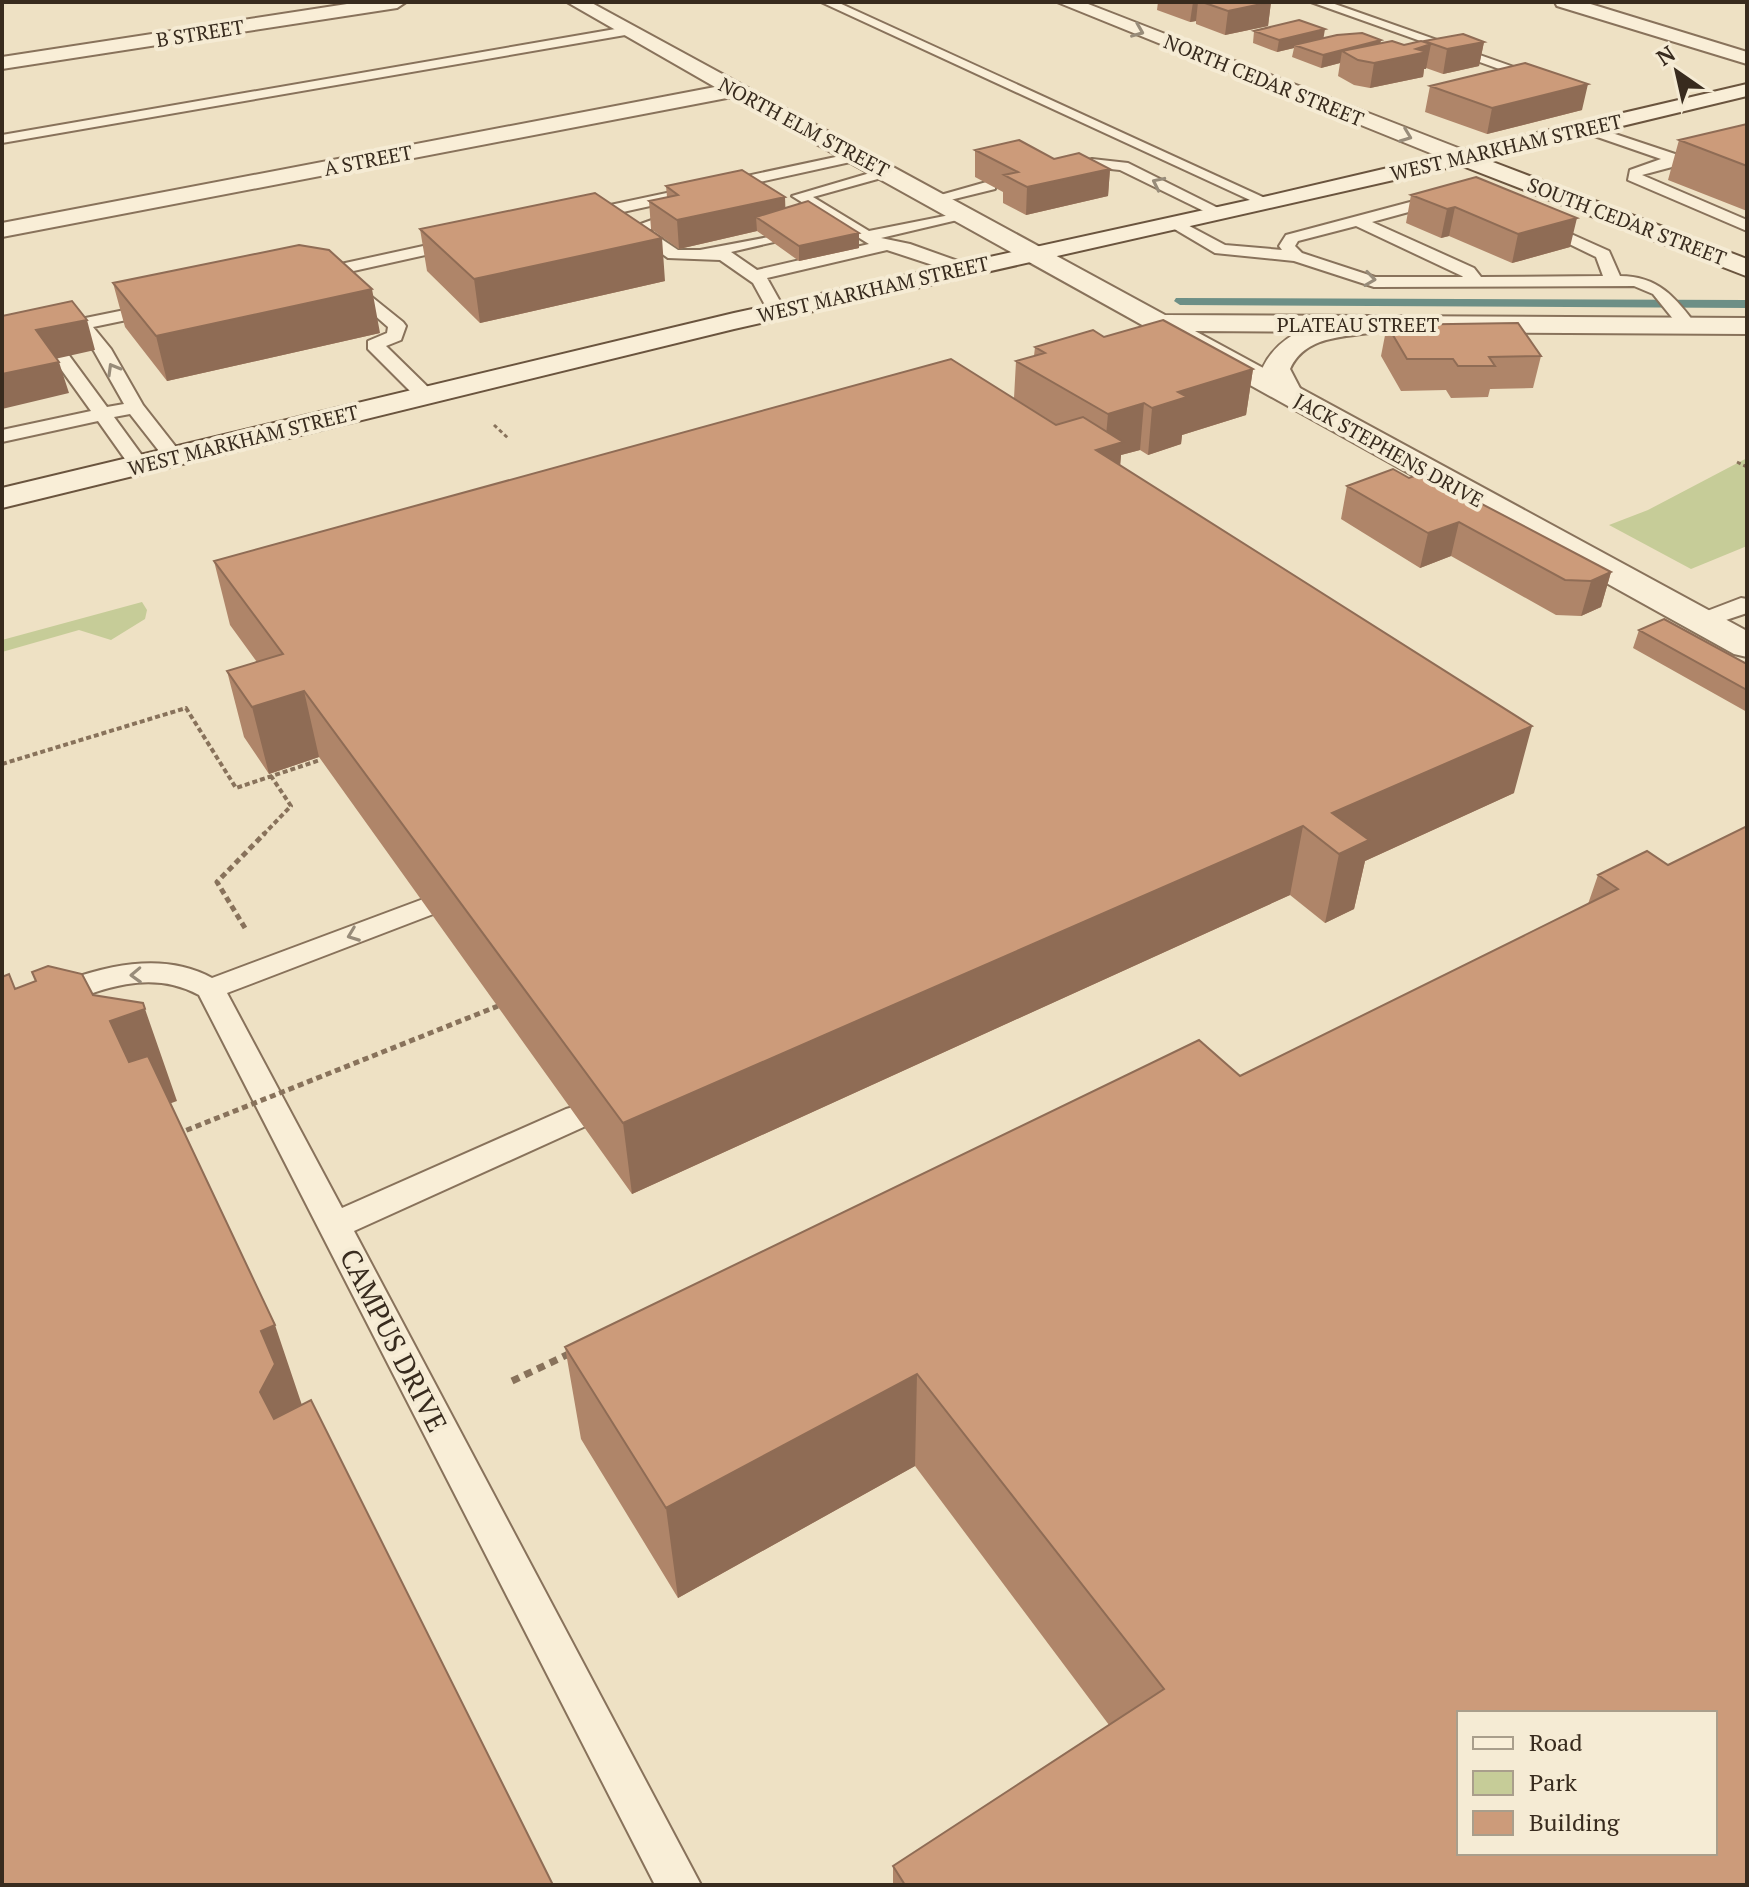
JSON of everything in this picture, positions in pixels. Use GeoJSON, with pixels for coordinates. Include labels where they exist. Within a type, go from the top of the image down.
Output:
{"type":"FeatureCollection","features":[{"type":"Feature","properties":{"kind":"street","name":"B STREET"},"geometry":{"type":"LineString","coordinates":[[2,63],[397,2]]}},
{"type":"Feature","properties":{"kind":"street","name":"NORTH ELM STREET"},"geometry":{"type":"LineString","coordinates":[[576,2],[938,198],[1031,253]]}},
{"type":"Feature","properties":{"kind":"street","name":"NORTH CEDAR STREET"},"geometry":{"type":"LineString","coordinates":[[1066,2],[1463,158]]}},
{"type":"Feature","properties":{"kind":"street"},"geometry":{"type":"LineString","coordinates":[[1564,2],[1747,58]]}},
{"type":"Feature","properties":{"kind":"street","name":"A STREET"},"geometry":{"type":"LineString","coordinates":[[2,230],[734,90]]}},
{"type":"Feature","properties":{"kind":"street","name":"WEST MARKHAM STREET"},"geometry":{"type":"LineString","coordinates":[[2,498],[777,312],[1031,253],[1222,214],[1747,90]]}},
{"type":"Feature","properties":{"kind":"street","name":"SOUTH CEDAR STREET"},"geometry":{"type":"LineString","coordinates":[[1463,158],[1747,268]]}},
{"type":"Feature","properties":{"kind":"street","name":"JACK STEPHENS DRIVE"},"geometry":{"type":"LineString","coordinates":[[1031,253],[1747,646]]}},
{"type":"Feature","properties":{"kind":"street","name":"PLATEAU STREET"},"geometry":{"type":"LineString","coordinates":[[1160,323],[1376,324],[1681,318],[1747,326]]}},
{"type":"Feature","properties":{"kind":"street"},"geometry":{"type":"LineString","coordinates":[[1288,394],[1276,369],[1279,358],[1289,347],[1324,332],[1376,324]]}},
{"type":"Feature","properties":{"kind":"lane"},"geometry":{"type":"LineString","coordinates":[[827,2],[1268,203]]}},
{"type":"Feature","properties":{"kind":"lane"},"geometry":{"type":"LineString","coordinates":[[1317,2],[1549,81]]}},
{"type":"Feature","properties":{"kind":"lane"},"geometry":{"type":"LineString","coordinates":[[2,139],[627,31]]}},
{"type":"Feature","properties":{"kind":"lane"},"geometry":{"type":"LineString","coordinates":[[1639,115],[1643,131],[1696,155]]}},
{"type":"Feature","properties":{"kind":"lane"},"geometry":{"type":"LineString","coordinates":[[1585,128],[1677,160]]}},
{"type":"Feature","properties":{"kind":"lane"},"geometry":{"type":"LineString","coordinates":[[1747,143],[1677,160],[1635,173],[1633,177],[1664,193],[1747,226]]}},
{"type":"Feature","properties":{"kind":"lane"},"geometry":{"type":"LineString","coordinates":[[569,219],[859,156]]}},
{"type":"Feature","properties":{"kind":"lane"},"geometry":{"type":"LineString","coordinates":[[1048,173],[1092,163],[1123,166],[1222,214]]}},
{"type":"Feature","properties":{"kind":"lane"},"geometry":{"type":"LineString","coordinates":[[844,230],[800,196],[887,172]]}},
{"type":"Feature","properties":{"kind":"lane"},"geometry":{"type":"LineString","coordinates":[[938,198],[990,186]]}},
{"type":"Feature","properties":{"kind":"lane"},"geometry":{"type":"LineString","coordinates":[[1664,193],[1713,200],[1747,212]]}},
{"type":"Feature","properties":{"kind":"lane"},"geometry":{"type":"LineString","coordinates":[[1296,256],[1287,246],[1292,238],[1440,199],[1462,198]]}},
{"type":"Feature","properties":{"kind":"lane"},"geometry":{"type":"LineString","coordinates":[[865,235],[964,214]]}},
{"type":"Feature","properties":{"kind":"lane"},"geometry":{"type":"LineString","coordinates":[[1521,218],[1603,254],[1613,280]]}},
{"type":"Feature","properties":{"kind":"lane"},"geometry":{"type":"LineString","coordinates":[[666,220],[635,229],[674,255],[724,255],[760,280],[777,312]]}},
{"type":"Feature","properties":{"kind":"lane"},"geometry":{"type":"LineString","coordinates":[[1358,221],[1468,272],[1475,280]]}},
{"type":"Feature","properties":{"kind":"lane"},"geometry":{"type":"LineString","coordinates":[[1174,224],[1221,250],[1296,256],[1374,282],[1636,281],[1659,290],[1681,318]]}},
{"type":"Feature","properties":{"kind":"lane"},"geometry":{"type":"LineString","coordinates":[[825,226],[865,235],[887,245],[904,247],[963,269]]}},
{"type":"Feature","properties":{"kind":"lane"},"geometry":{"type":"LineString","coordinates":[[295,279],[478,239]]}},
{"type":"Feature","properties":{"kind":"lane"},"geometry":{"type":"LineString","coordinates":[[695,255],[768,239]]}},
{"type":"Feature","properties":{"kind":"lane"},"geometry":{"type":"LineString","coordinates":[[754,276],[887,245]]}},
{"type":"Feature","properties":{"kind":"lane"},"geometry":{"type":"LineString","coordinates":[[735,262],[785,251]]}},
{"type":"Feature","properties":{"kind":"lane"},"geometry":{"type":"LineString","coordinates":[[325,272],[357,289],[397,326],[395,336],[374,345],[426,396]]}},
{"type":"Feature","properties":{"kind":"lane"},"geometry":{"type":"LineString","coordinates":[[2,340],[46,336],[173,304]]}},
{"type":"Feature","properties":{"kind":"lane"},"geometry":{"type":"LineString","coordinates":[[71,329],[102,349],[118,410]]}},
{"type":"Feature","properties":{"kind":"lane"},"geometry":{"type":"LineString","coordinates":[[83,353],[118,410],[157,460]]}},
{"type":"Feature","properties":{"kind":"lane"},"geometry":{"type":"LineString","coordinates":[[62,358],[118,410],[157,460]]}},
{"type":"Feature","properties":{"kind":"lane"},"geometry":{"type":"LineString","coordinates":[[2,436],[118,410]]}},
{"type":"Feature","properties":{"kind":"lane"},"geometry":{"type":"LineString","coordinates":[[1702,621],[1745,600]]}},
{"type":"Feature","properties":{"kind":"lane"},"geometry":{"type":"LineString","coordinates":[[2,1017],[123,975],[185,976],[210,989],[426,907]]}},
{"type":"Feature","properties":{"kind":"lane","name":"CAMPUS DRIVE"},"geometry":{"type":"LineString","coordinates":[[210,989],[336,1225],[509,1566],[679,1885]]}},
{"type":"Feature","properties":{"kind":"lane"},"geometry":{"type":"LineString","coordinates":[[336,1225],[577,1117]]}},
{"type":"Feature","properties":{"kind":"path"},"geometry":{"type":"LineString","coordinates":[[1737,462],[1747,467]]}},
{"type":"Feature","properties":{"kind":"path"},"geometry":{"type":"LineString","coordinates":[[2,764],[186,708],[236,788],[320,760]]}},
{"type":"Feature","properties":{"kind":"path"},"geometry":{"type":"LineString","coordinates":[[244,926],[217,882],[291,806],[271,776]]}},
{"type":"Feature","properties":{"kind":"path"},"geometry":{"type":"LineString","coordinates":[[172,1136],[498,1006]]}},
{"type":"Feature","properties":{"kind":"path"},"geometry":{"type":"LineString","coordinates":[[512,1381],[582,1347]]}},
{"type":"Feature","properties":{"kind":"green space"},"geometry":{"type":"Polygon","coordinates":[[[1747,458],[1747,546],[1691,569],[1609,525],[1648,510],[1747,458]]]}},
{"type":"Feature","properties":{"kind":"green space"},"geometry":{"type":"Polygon","coordinates":[[[142,602],[147,610],[145,619],[111,640],[79,630],[2,652],[2,640],[142,602]]]}},
{"type":"Feature","properties":{"kind":"building"},"geometry":{"type":"Polygon","coordinates":[[[1202,2],[1271,2],[1228,11],[1202,2]]]}},
{"type":"Feature","properties":{"kind":"building"},"geometry":{"type":"Polygon","coordinates":[[[1299,20],[1325,29],[1279,40],[1254,31],[1299,20]]]}},
{"type":"Feature","properties":{"kind":"building"},"geometry":{"type":"Polygon","coordinates":[[[1362,33],[1381,40],[1323,55],[1294,45],[1337,35],[1362,33]]]}},
{"type":"Feature","properties":{"kind":"building"},"geometry":{"type":"Polygon","coordinates":[[[1463,34],[1484,42],[1447,49],[1424,41],[1463,34]]]}},
{"type":"Feature","properties":{"kind":"building"},"geometry":{"type":"Polygon","coordinates":[[[1392,41],[1404,45],[1421,41],[1431,44],[1416,49],[1427,52],[1374,63],[1358,60],[1342,51],[1392,41]]]}},
{"type":"Feature","properties":{"kind":"building"},"geometry":{"type":"Polygon","coordinates":[[[1525,63],[1588,84],[1492,108],[1430,86],[1525,63]]]}},
{"type":"Feature","properties":{"kind":"building"},"geometry":{"type":"Polygon","coordinates":[[[1747,124],[1747,166],[1679,140],[1747,124]]]}},
{"type":"Feature","properties":{"kind":"building"},"geometry":{"type":"Polygon","coordinates":[[[1019,140],[1054,159],[1079,153],[1110,169],[1027,187],[1004,175],[1018,172],[975,150],[1019,140]]]}},
{"type":"Feature","properties":{"kind":"building"},"geometry":{"type":"Polygon","coordinates":[[[742,170],[785,197],[677,220],[649,201],[678,195],[666,186],[742,170]]]}},
{"type":"Feature","properties":{"kind":"building"},"geometry":{"type":"Polygon","coordinates":[[[1476,177],[1577,218],[1518,234],[1455,207],[1447,209],[1411,195],[1476,177]]]}},
{"type":"Feature","properties":{"kind":"building"},"geometry":{"type":"Polygon","coordinates":[[[595,193],[662,238],[474,279],[420,229],[595,193]]]}},
{"type":"Feature","properties":{"kind":"building"},"geometry":{"type":"Polygon","coordinates":[[[808,201],[859,233],[799,246],[756,217],[808,201]]]}},
{"type":"Feature","properties":{"kind":"building"},"geometry":{"type":"Polygon","coordinates":[[[299,245],[329,250],[372,289],[156,336],[113,283],[299,245]]]}},
{"type":"Feature","properties":{"kind":"building"},"geometry":{"type":"Polygon","coordinates":[[[72,301],[87,320],[36,330],[59,362],[2,374],[2,316],[72,301]]]}},
{"type":"Feature","properties":{"kind":"building"},"geometry":{"type":"Polygon","coordinates":[[[1163,320],[1253,369],[1178,392],[1187,397],[1152,408],[1144,403],[1108,414],[1016,361],[1045,353],[1035,347],[1093,330],[1104,337],[1163,320]]]}},
{"type":"Feature","properties":{"kind":"building"},"geometry":{"type":"Polygon","coordinates":[[[1518,323],[1541,356],[1489,357],[1495,366],[1458,366],[1453,359],[1407,359],[1387,325],[1518,323]]]}},
{"type":"Feature","properties":{"kind":"building"},"geometry":{"type":"Polygon","coordinates":[[[951,359],[1056,425],[1083,417],[1123,442],[1096,450],[1532,726],[1332,813],[1369,840],[1339,854],[1303,826],[623,1123],[304,691],[252,707],[227,671],[283,654],[214,561],[951,359]]]}},
{"type":"Feature","properties":{"kind":"building"},"geometry":{"type":"Polygon","coordinates":[[[1393,469],[1409,478],[1423,473],[1611,572],[1591,581],[1565,580],[1459,522],[1428,533],[1347,486],[1393,469]]]}},
{"type":"Feature","properties":{"kind":"building"},"geometry":{"type":"Polygon","coordinates":[[[1664,619],[1747,664],[1747,690],[1639,630],[1664,619]]]}},
{"type":"Feature","properties":{"kind":"building"},"geometry":{"type":"Polygon","coordinates":[[[1747,826],[1747,1885],[905,1885],[893,1866],[1164,1689],[917,1374],[666,1508],[565,1347],[1199,1040],[1240,1076],[1618,889],[1598,875],[1647,851],[1668,865],[1747,826]]]}},
{"type":"Feature","properties":{"kind":"building"},"geometry":{"type":"Polygon","coordinates":[[[48,966],[82,974],[93,995],[143,1003],[145,1009],[110,1021],[129,1062],[148,1056],[275,1325],[261,1331],[275,1364],[260,1392],[274,1419],[311,1400],[553,1885],[2,1885],[2,977],[9,974],[15,989],[36,981],[32,972],[48,966]]]}},
{"type":"Feature","properties":{"kind":"waterway"},"geometry":{"type":"LineString","coordinates":[[1180,301],[1747,304]]}}]}
